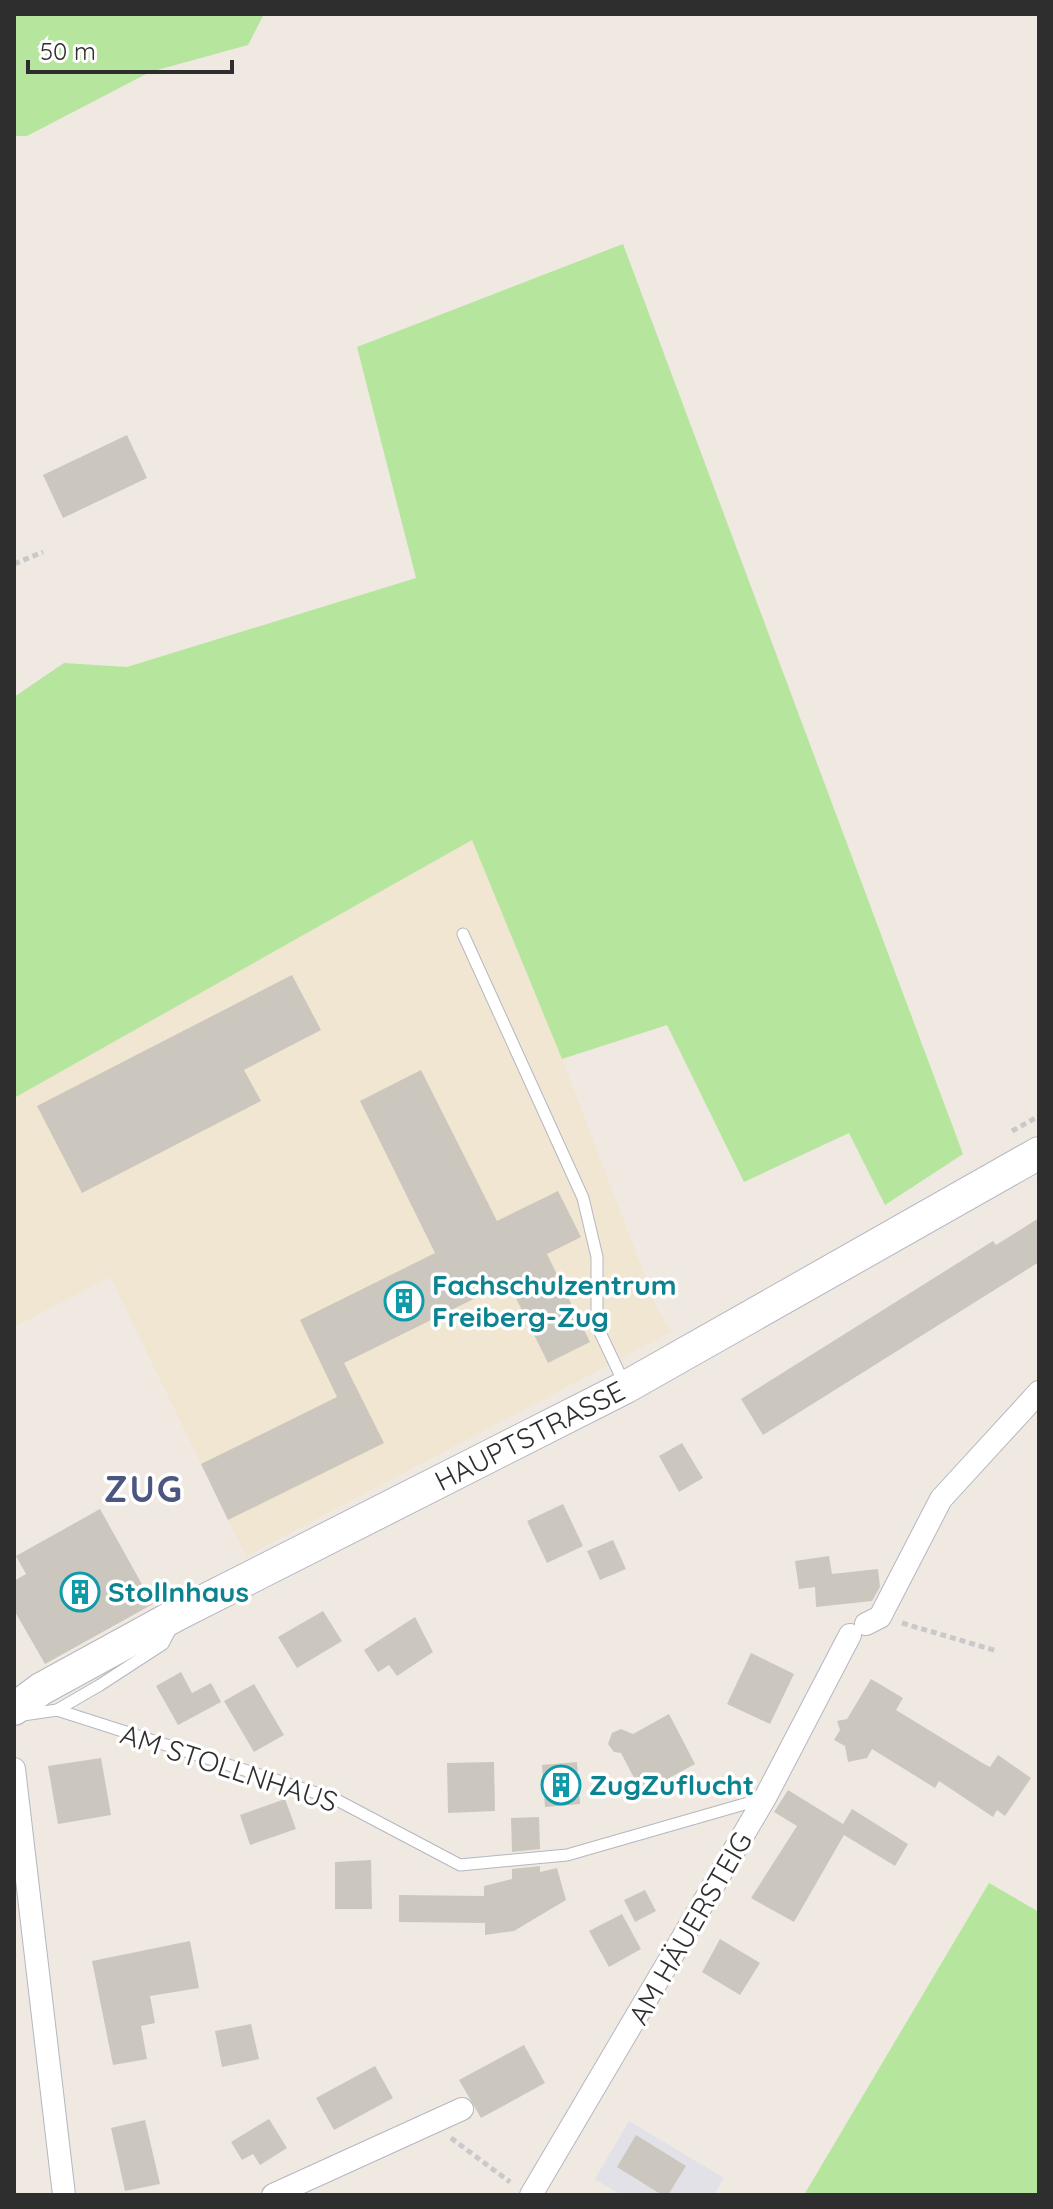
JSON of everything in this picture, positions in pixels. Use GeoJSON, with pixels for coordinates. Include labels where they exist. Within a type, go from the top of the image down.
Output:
{"type":"FeatureCollection","features":[{"type":"Feature","properties":{"kind":"street","name":"HAUPTSTRASSE"},"geometry":{"type":"LineString","coordinates":[[14,1709],[41,1689],[178,1614],[626,1387],[1039,1153]]}},
{"type":"Feature","properties":{"kind":"street","name":"AM HÄUERSTEIG"},"geometry":{"type":"LineString","coordinates":[[524,2190],[765,1798],[941,1499],[1039,1392]]}},
{"type":"Feature","properties":{"kind":"street"},"geometry":{"type":"LineString","coordinates":[[14,1769],[64,2195]]}},
{"type":"Feature","properties":{"kind":"street"},"geometry":{"type":"LineString","coordinates":[[273,2195],[462,2109]]}},
{"type":"Feature","properties":{"kind":"lane"},"geometry":{"type":"LineString","coordinates":[[463,934],[583,1198],[597,1257],[597,1326],[626,1387]]}},
{"type":"Feature","properties":{"kind":"lane"},"geometry":{"type":"LineString","coordinates":[[14,1716],[57,1710],[163,1644],[178,1614]]}},
{"type":"Feature","properties":{"kind":"lane","name":"AM STOLLNHAUS"},"geometry":{"type":"LineString","coordinates":[[57,1710],[335,1799],[460,1865],[567,1855],[765,1798]]}},
{"type":"Feature","properties":{"kind":"path"},"geometry":{"type":"LineString","coordinates":[[14,564],[43,552]]}},
{"type":"Feature","properties":{"kind":"path"},"geometry":{"type":"LineString","coordinates":[[865,1625],[997,1651]]}},
{"type":"Feature","properties":{"kind":"path"},"geometry":{"type":"LineString","coordinates":[[431,2123],[524,2190]]}},
{"type":"Feature","properties":{"kind":"shaded area"},"geometry":{"type":"Polygon","coordinates":[[[472,839],[562,1059],[658,1310],[671,1332],[246,1556],[110,1277],[14,1327],[14,1098],[472,839]]]}},
{"type":"Feature","properties":{"kind":"shaded area"},"geometry":{"type":"Polygon","coordinates":[[[629,2121],[724,2178],[714,2195],[621,2195],[595,2179],[629,2121]]]}},
{"type":"Feature","properties":{"kind":"green space"},"geometry":{"type":"Polygon","coordinates":[[[14,14],[264,14],[248,45],[150,72],[27,136],[14,136],[14,14]]]}},
{"type":"Feature","properties":{"kind":"green space"},"geometry":{"type":"Polygon","coordinates":[[[623,244],[963,1154],[885,1205],[849,1133],[744,1182],[667,1025],[562,1059],[472,840],[14,1098],[14,697],[64,663],[127,667],[416,578],[357,347],[623,244]]]}},
{"type":"Feature","properties":{"kind":"green space"},"geometry":{"type":"Polygon","coordinates":[[[989,1883],[1039,1912],[1039,2195],[804,2195],[989,1883]]]}},
{"type":"Feature","properties":{"kind":"building"},"geometry":{"type":"Polygon","coordinates":[[[127,435],[147,478],[63,518],[43,475],[127,435]]]}},
{"type":"Feature","properties":{"kind":"building"},"geometry":{"type":"Polygon","coordinates":[[[292,975],[321,1030],[244,1070],[261,1101],[82,1193],[37,1106],[292,975]]]}},
{"type":"Feature","properties":{"kind":"building","name":"Fachschulzentrum Freiberg-Zug"},"geometry":{"type":"Polygon","coordinates":[[[421,1070],[497,1221],[558,1191],[581,1237],[547,1254],[590,1342],[548,1363],[508,1282],[344,1363],[384,1443],[228,1520],[201,1464],[337,1397],[300,1320],[435,1253],[360,1101],[421,1070]]]}},
{"type":"Feature","properties":{"kind":"building"},"geometry":{"type":"Polygon","coordinates":[[[1039,1218],[1039,1262],[763,1435],[741,1399],[993,1241],[996,1245],[1039,1218]]]}},
{"type":"Feature","properties":{"kind":"building"},"geometry":{"type":"Polygon","coordinates":[[[682,1443],[703,1478],[679,1492],[659,1456],[682,1443]]]}},
{"type":"Feature","properties":{"kind":"building"},"geometry":{"type":"Polygon","coordinates":[[[563,1504],[583,1546],[547,1563],[527,1521],[563,1504]]]}},
{"type":"Feature","properties":{"kind":"building","name":"Stollnhaus"},"geometry":{"type":"Polygon","coordinates":[[[100,1509],[153,1604],[45,1664],[14,1610],[14,1581],[26,1574],[16,1556],[100,1509]]]}},
{"type":"Feature","properties":{"kind":"building"},"geometry":{"type":"Polygon","coordinates":[[[613,1540],[626,1569],[600,1580],[587,1551],[613,1540]]]}},
{"type":"Feature","properties":{"kind":"building"},"geometry":{"type":"Polygon","coordinates":[[[829,1556],[832,1574],[878,1569],[880,1587],[872,1601],[816,1607],[815,1587],[799,1589],[795,1561],[829,1556]]]}},
{"type":"Feature","properties":{"kind":"building"},"geometry":{"type":"Polygon","coordinates":[[[323,1611],[342,1641],[297,1668],[278,1637],[323,1611]]]}},
{"type":"Feature","properties":{"kind":"building"},"geometry":{"type":"Polygon","coordinates":[[[415,1617],[433,1652],[397,1676],[389,1665],[378,1672],[364,1650],[415,1617]]]}},
{"type":"Feature","properties":{"kind":"building"},"geometry":{"type":"Polygon","coordinates":[[[751,1653],[794,1674],[770,1724],[727,1704],[751,1653]]]}},
{"type":"Feature","properties":{"kind":"building"},"geometry":{"type":"Polygon","coordinates":[[[181,1672],[192,1693],[211,1683],[221,1702],[178,1725],[156,1686],[181,1672]]]}},
{"type":"Feature","properties":{"kind":"building"},"geometry":{"type":"Polygon","coordinates":[[[871,1679],[903,1698],[896,1710],[984,1764],[990,1767],[998,1755],[1031,1778],[1005,1816],[997,1810],[993,1817],[939,1781],[935,1788],[872,1749],[867,1758],[848,1762],[845,1746],[834,1740],[840,1730],[837,1721],[847,1719],[871,1679]]]}},
{"type":"Feature","properties":{"kind":"building"},"geometry":{"type":"Polygon","coordinates":[[[254,1684],[284,1735],[254,1752],[224,1701],[254,1684]]]}},
{"type":"Feature","properties":{"kind":"building"},"geometry":{"type":"Polygon","coordinates":[[[669,1714],[695,1764],[642,1793],[621,1753],[614,1752],[608,1744],[612,1733],[621,1729],[633,1734],[669,1714]]]}},
{"type":"Feature","properties":{"kind":"building"},"geometry":{"type":"Polygon","coordinates":[[[101,1758],[111,1815],[58,1824],[48,1766],[101,1758]]]}},
{"type":"Feature","properties":{"kind":"building"},"geometry":{"type":"Polygon","coordinates":[[[494,1762],[495,1811],[448,1813],[447,1763],[494,1762]]]}},
{"type":"Feature","properties":{"kind":"building","name":"ZugZuflucht"},"geometry":{"type":"Polygon","coordinates":[[[577,1762],[580,1804],[545,1807],[542,1765],[577,1762]]]}},
{"type":"Feature","properties":{"kind":"building"},"geometry":{"type":"Polygon","coordinates":[[[788,1790],[843,1824],[852,1809],[908,1844],[895,1866],[844,1835],[794,1922],[751,1898],[797,1826],[774,1812],[788,1790]]]}},
{"type":"Feature","properties":{"kind":"building"},"geometry":{"type":"Polygon","coordinates":[[[285,1799],[296,1829],[250,1845],[240,1815],[285,1799]]]}},
{"type":"Feature","properties":{"kind":"building"},"geometry":{"type":"Polygon","coordinates":[[[539,1817],[540,1849],[512,1852],[511,1818],[539,1817]]]}},
{"type":"Feature","properties":{"kind":"building"},"geometry":{"type":"Polygon","coordinates":[[[371,1860],[372,1909],[335,1909],[335,1862],[371,1860]]]}},
{"type":"Feature","properties":{"kind":"building"},"geometry":{"type":"Polygon","coordinates":[[[540,1866],[540,1872],[557,1868],[566,1900],[514,1931],[485,1935],[485,1923],[399,1922],[399,1895],[484,1896],[484,1886],[512,1879],[512,1869],[540,1866]]]}},
{"type":"Feature","properties":{"kind":"building"},"geometry":{"type":"Polygon","coordinates":[[[645,1890],[656,1911],[635,1922],[624,1900],[645,1890]]]}},
{"type":"Feature","properties":{"kind":"building"},"geometry":{"type":"Polygon","coordinates":[[[622,1914],[641,1949],[609,1967],[589,1931],[622,1914]]]}},
{"type":"Feature","properties":{"kind":"building"},"geometry":{"type":"Polygon","coordinates":[[[720,1939],[760,1963],[740,1995],[702,1972],[720,1939]]]}},
{"type":"Feature","properties":{"kind":"building"},"geometry":{"type":"Polygon","coordinates":[[[190,1941],[199,1988],[150,1996],[155,2023],[141,2026],[147,2059],[113,2065],[92,1961],[190,1941]]]}},
{"type":"Feature","properties":{"kind":"building"},"geometry":{"type":"Polygon","coordinates":[[[251,2024],[259,2059],[222,2067],[215,2031],[251,2024]]]}},
{"type":"Feature","properties":{"kind":"building"},"geometry":{"type":"Polygon","coordinates":[[[524,2045],[545,2083],[481,2118],[459,2080],[524,2045]]]}},
{"type":"Feature","properties":{"kind":"building"},"geometry":{"type":"Polygon","coordinates":[[[375,2066],[393,2098],[334,2130],[316,2098],[375,2066]]]}},
{"type":"Feature","properties":{"kind":"building"},"geometry":{"type":"Polygon","coordinates":[[[269,2119],[287,2148],[260,2165],[253,2154],[242,2160],[231,2142],[269,2119]]]}},
{"type":"Feature","properties":{"kind":"building"},"geometry":{"type":"Polygon","coordinates":[[[145,2120],[160,2184],[125,2191],[111,2128],[145,2120]]]}},
{"type":"Feature","properties":{"kind":"building"},"geometry":{"type":"Polygon","coordinates":[[[636,2135],[686,2166],[668,2195],[662,2195],[617,2167],[636,2135]]]}},
{"type":"Feature","properties":{"kind":"place","name":"Fachschulzentrum Freiberg-Zug"},"geometry":{"type":"Point","coordinates":[404,1301]}},
{"type":"Feature","properties":{"kind":"place","name":"Stollnhaus"},"geometry":{"type":"Point","coordinates":[80,1592]}},
{"type":"Feature","properties":{"kind":"place","name":"ZugZuflucht"},"geometry":{"type":"Point","coordinates":[561,1785]}},
{"type":"Feature","properties":{"kind":"district","name":"ZUG"},"geometry":{"type":"Point","coordinates":[144,1489]}}]}
